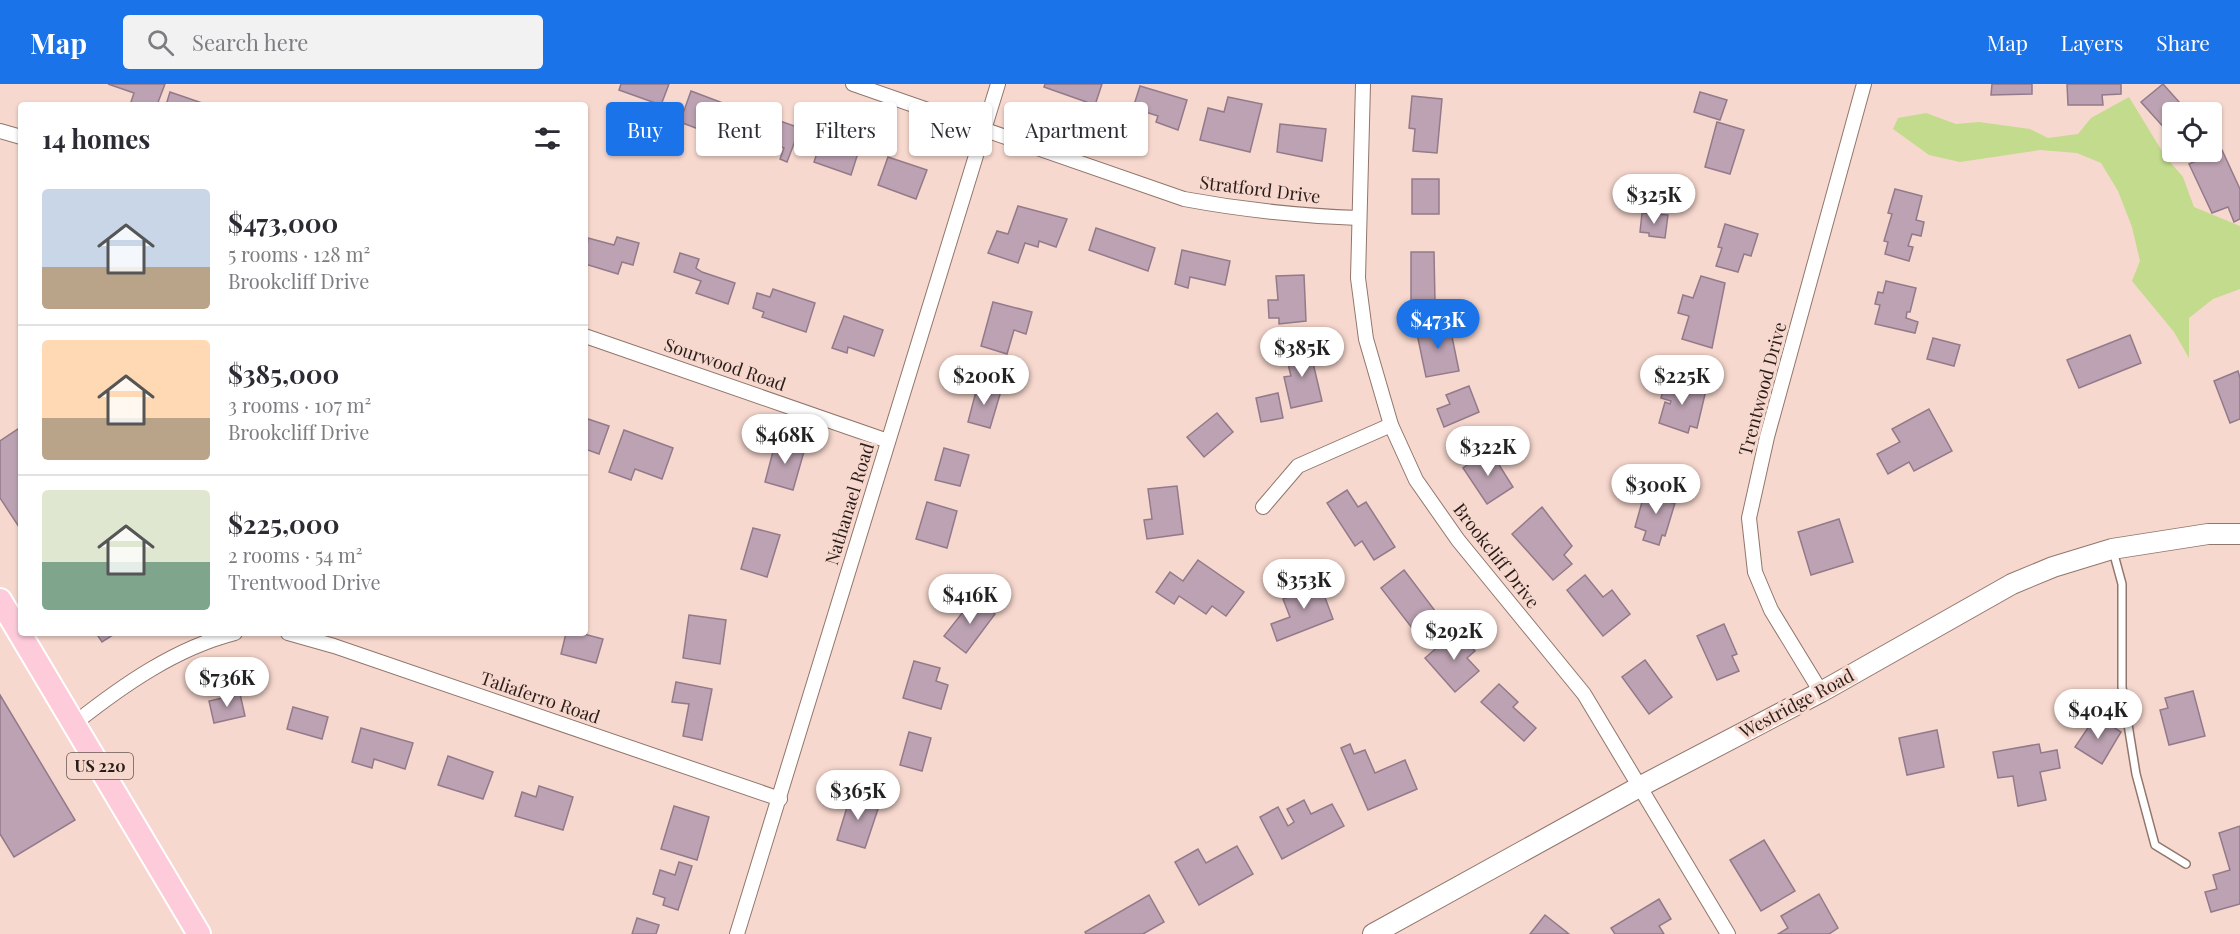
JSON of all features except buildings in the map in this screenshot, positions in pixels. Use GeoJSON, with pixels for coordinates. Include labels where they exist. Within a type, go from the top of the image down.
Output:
{"type":"FeatureCollection","features":[{"type":"Feature","properties":{"kind":"main road","name":"Westridge Road"},"geometry":{"type":"LineString","coordinates":[[1373,934],[1641,786],[1821,693],[2012,585],[2053,567],[2112,549],[2208,534],[2240,534]]}},
{"type":"Feature","properties":{"kind":"main road","name":"US 220"},"geometry":{"type":"LineString","coordinates":[[0,600],[18,630]]}},
{"type":"Feature","properties":{"kind":"main road","name":"US 220"},"geometry":{"type":"LineString","coordinates":[[22,636],[199,934]]}},
{"type":"Feature","properties":{"kind":"street","name":"Stratford Drive"},"geometry":{"type":"LineString","coordinates":[[853,84],[909,103]]}},
{"type":"Feature","properties":{"kind":"street","name":"Nathanael Road"},"geometry":{"type":"LineString","coordinates":[[992,103],[998,84]]}},
{"type":"Feature","properties":{"kind":"street","name":"Brookcliff Drive"},"geometry":{"type":"LineString","coordinates":[[1363,84],[1358,278],[1366,339],[1391,425],[1416,480],[1458,540],[1584,694],[1728,934]]}},
{"type":"Feature","properties":{"kind":"street","name":"Trentwood Drive"},"geometry":{"type":"LineString","coordinates":[[1821,693],[1771,610],[1755,572],[1750,547],[1749,518],[1767,436],[1864,84]]}},
{"type":"Feature","properties":{"kind":"street"},"geometry":{"type":"LineString","coordinates":[[0,130],[18,136]]}},
{"type":"Feature","properties":{"kind":"street","name":"Stratford Drive"},"geometry":{"type":"LineString","coordinates":[[992,132],[1184,199],[1291,215],[1359,218]]}},
{"type":"Feature","properties":{"kind":"street","name":"Nathanael Road"},"geometry":{"type":"LineString","coordinates":[[737,934],[976,156]]}},
{"type":"Feature","properties":{"kind":"street","name":"Sourwood Road"},"geometry":{"type":"LineString","coordinates":[[588,337],[888,441]]}},
{"type":"Feature","properties":{"kind":"street"},"geometry":{"type":"LineString","coordinates":[[1263,507],[1298,466],[1391,425]]}},
{"type":"Feature","properties":{"kind":"street"},"geometry":{"type":"LineString","coordinates":[[75,723],[138,676],[214,638],[223,636]]}},
{"type":"Feature","properties":{"kind":"street","name":"Taliaferro Road"},"geometry":{"type":"LineString","coordinates":[[299,636],[334,646],[780,799]]}},
{"type":"Feature","properties":{"kind":"lane"},"geometry":{"type":"LineString","coordinates":[[2112,549],[2122,584],[2122,687],[2136,774],[2156,845],[2186,864]]}},
{"type":"Feature","properties":{"kind":"green space"},"geometry":{"type":"Polygon","coordinates":[[[2129,97],[2162,151],[2162,162],[2170,162],[2183,177],[2194,207],[2240,226],[2240,289],[2213,299],[2189,318],[2189,358],[2174,332],[2132,281],[2140,261],[2132,227],[2118,191],[2101,163],[2077,153],[2040,150],[1960,162],[1929,155],[1893,129],[1898,118],[1926,113],[1956,124],[1979,122],[2030,129],[2048,138],[2078,134],[2091,118],[2129,97]]]}}]}
